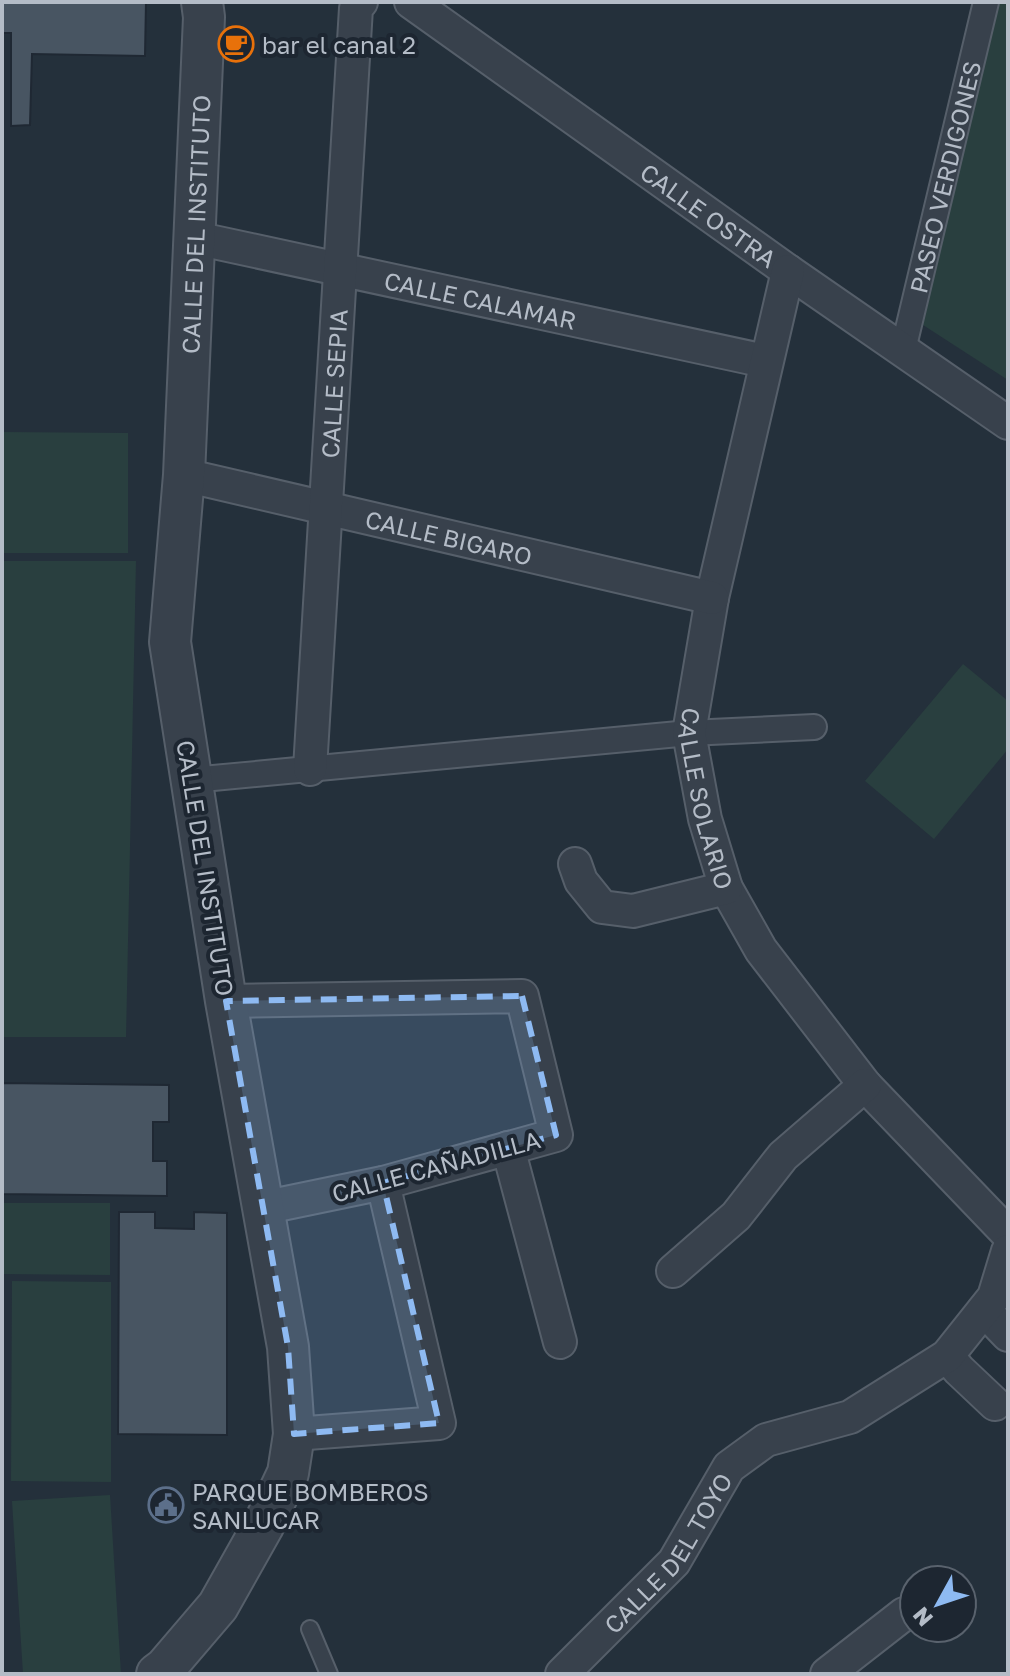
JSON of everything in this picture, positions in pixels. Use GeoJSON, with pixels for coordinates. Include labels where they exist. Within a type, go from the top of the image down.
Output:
{"type":"FeatureCollection","features":[{"type":"Feature","properties":{"kind":"street","name":"CALLE SEPIA"},"geometry":{"type":"LineString","coordinates":[[310,769],[356,8],[361,2]]}},
{"type":"Feature","properties":{"kind":"street","name":"CALLE OSTRA"},"geometry":{"type":"LineString","coordinates":[[411,2],[788,271],[1008,423]]}},
{"type":"Feature","properties":{"kind":"street","name":"PASEO VERDIGONES"},"geometry":{"type":"LineString","coordinates":[[903,350],[986,2]]}},
{"type":"Feature","properties":{"kind":"street","name":"CALLE DEL INSTITUTO"},"geometry":{"type":"LineString","coordinates":[[157,1674],[218,1606],[256,1540],[288,1473],[294,1434],[288,1347],[226,1001],[170,642],[184,475],[207,7]]}},
{"type":"Feature","properties":{"kind":"street","name":"CALLE CALAMAR"},"geometry":{"type":"LineString","coordinates":[[195,238],[765,361]]}},
{"type":"Feature","properties":{"kind":"street","name":"CALLE SOLARIO"},"geometry":{"type":"LineString","coordinates":[[788,271],[712,598],[689,733],[705,819],[726,888],[761,950],[865,1085],[1008,1234]]}},
{"type":"Feature","properties":{"kind":"street","name":"CALLE BIGARO"},"geometry":{"type":"LineString","coordinates":[[184,475],[712,598]]}},
{"type":"Feature","properties":{"kind":"street"},"geometry":{"type":"LineString","coordinates":[[192,780],[689,733],[814,727]]}},
{"type":"Feature","properties":{"kind":"street"},"geometry":{"type":"LineString","coordinates":[[575,864],[581,881],[602,907],[633,911],[726,888]]}},
{"type":"Feature","properties":{"kind":"street","name":"CALLE CAÑADILLA"},"geometry":{"type":"LineString","coordinates":[[226,1001],[522,996],[556,1135],[383,1183],[262,1208]]}},
{"type":"Feature","properties":{"kind":"street"},"geometry":{"type":"LineString","coordinates":[[673,1271],[736,1216],[783,1156],[865,1085]]}},
{"type":"Feature","properties":{"kind":"street"},"geometry":{"type":"LineString","coordinates":[[508,1148],[560,1342]]}},
{"type":"Feature","properties":{"kind":"street"},"geometry":{"type":"LineString","coordinates":[[294,1434],[439,1423],[383,1183]]}},
{"type":"Feature","properties":{"kind":"street","name":"CALLE DEL TOYO"},"geometry":{"type":"LineString","coordinates":[[562,1674],[674,1562],[729,1467],[766,1440],[850,1417],[947,1356],[994,1297],[1008,1251]]}},
{"type":"Feature","properties":{"kind":"street"},"geometry":{"type":"LineString","coordinates":[[984,1310],[1008,1335]]}},
{"type":"Feature","properties":{"kind":"street"},"geometry":{"type":"LineString","coordinates":[[947,1356],[995,1404]]}},
{"type":"Feature","properties":{"kind":"street"},"geometry":{"type":"LineString","coordinates":[[827,1674],[898,1619]]}},
{"type":"Feature","properties":{"kind":"lane"},"geometry":{"type":"LineString","coordinates":[[310,1629],[329,1674]]}},
{"type":"Feature","properties":{"kind":"highlighted area"},"geometry":{"type":"Polygon","coordinates":[[[522,996],[556,1135],[383,1183],[439,1423],[294,1434],[288,1347],[226,1001],[522,996]]]}},
{"type":"Feature","properties":{"kind":"green space"},"geometry":{"type":"Polygon","coordinates":[[[978,2],[1008,2],[1008,380],[903,312],[978,2]]]}},
{"type":"Feature","properties":{"kind":"green space"},"geometry":{"type":"Polygon","coordinates":[[[2,432],[128,433],[128,553],[2,553],[2,432]]]}},
{"type":"Feature","properties":{"kind":"green space"},"geometry":{"type":"Polygon","coordinates":[[[2,561],[136,561],[126,1037],[2,1037],[2,561]]]}},
{"type":"Feature","properties":{"kind":"green space"},"geometry":{"type":"Polygon","coordinates":[[[963,664],[1008,701],[1008,749],[934,839],[865,781],[963,664]]]}},
{"type":"Feature","properties":{"kind":"green space"},"geometry":{"type":"Polygon","coordinates":[[[2,1203],[110,1203],[110,1275],[2,1274],[2,1203]]]}},
{"type":"Feature","properties":{"kind":"green space"},"geometry":{"type":"Polygon","coordinates":[[[12,1281],[111,1282],[111,1482],[11,1481],[12,1281]]]}},
{"type":"Feature","properties":{"kind":"green space"},"geometry":{"type":"Polygon","coordinates":[[[110,1495],[121,1674],[23,1674],[12,1501],[110,1495]]]}},
{"type":"Feature","properties":{"kind":"building"},"geometry":{"type":"Polygon","coordinates":[[[2,2],[146,2],[145,56],[32,54],[30,125],[11,126],[11,33],[2,33],[2,2]]]}},
{"type":"Feature","properties":{"kind":"building"},"geometry":{"type":"Polygon","coordinates":[[[2,1083],[169,1085],[169,1122],[153,1122],[153,1161],[167,1161],[167,1196],[2,1194],[2,1083]]]}},
{"type":"Feature","properties":{"kind":"building"},"geometry":{"type":"Polygon","coordinates":[[[119,1212],[155,1212],[155,1228],[194,1229],[194,1212],[227,1213],[227,1435],[118,1434],[119,1212]]]}},
{"type":"Feature","properties":{"kind":"place","name":"bar el canal 2"},"geometry":{"type":"Point","coordinates":[236,44]}},
{"type":"Feature","properties":{"kind":"place","name":"PARQUE BOMBEROS SANLUCAR"},"geometry":{"type":"Point","coordinates":[166,1505]}}]}
